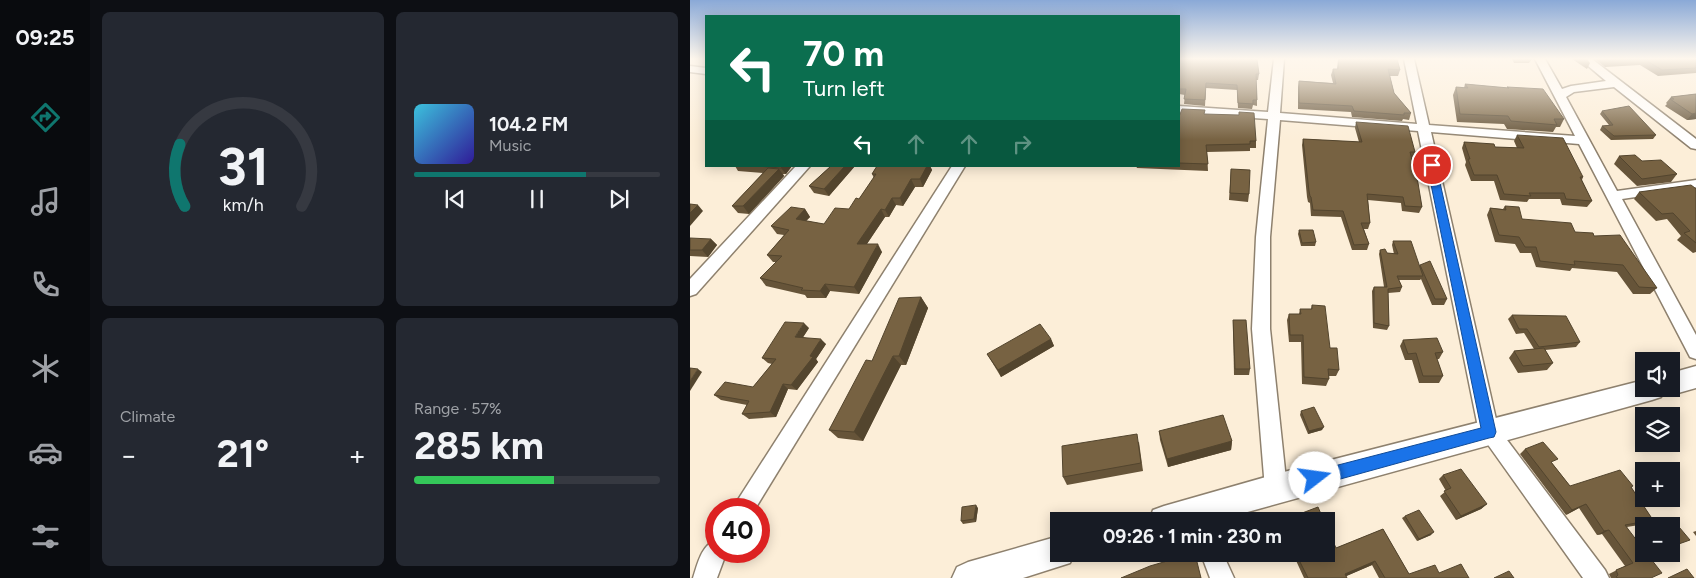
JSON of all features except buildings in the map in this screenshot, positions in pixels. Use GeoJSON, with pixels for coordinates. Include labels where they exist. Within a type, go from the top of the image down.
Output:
{"type":"FeatureCollection","features":[{"type":"Feature","properties":{"kind":"street"},"geometry":{"type":"LineString","coordinates":[[1276,86],[1263,237],[1261,329],[1276,489]]}},
{"type":"Feature","properties":{"kind":"street"},"geometry":{"type":"LineString","coordinates":[[1415,86],[1489,432],[1597,578]]}},
{"type":"Feature","properties":{"kind":"street"},"geometry":{"type":"LineString","coordinates":[[1555,86],[1696,352]]}},
{"type":"Feature","properties":{"kind":"street"},"geometry":{"type":"LineString","coordinates":[[1560,95],[1571,89],[1594,86]]}},
{"type":"Feature","properties":{"kind":"street"},"geometry":{"type":"LineString","coordinates":[[1621,86],[1696,145]]}},
{"type":"Feature","properties":{"kind":"street"},"geometry":{"type":"LineString","coordinates":[[1180,109],[1582,140]]}},
{"type":"Feature","properties":{"kind":"street"},"geometry":{"type":"LineString","coordinates":[[690,290],[803,167]]}},
{"type":"Feature","properties":{"kind":"street"},"geometry":{"type":"LineString","coordinates":[[750,498],[958,167]]}},
{"type":"Feature","properties":{"kind":"street"},"geometry":{"type":"LineString","coordinates":[[1612,196],[1696,184]]}},
{"type":"Feature","properties":{"kind":"street"},"geometry":{"type":"LineString","coordinates":[[1680,381],[1696,377]]}},
{"type":"Feature","properties":{"kind":"street"},"geometry":{"type":"LineString","coordinates":[[1211,512],[1276,489],[1635,393]]}},
{"type":"Feature","properties":{"kind":"street"},"geometry":{"type":"LineString","coordinates":[[968,578],[1050,555]]}},
{"type":"Feature","properties":{"kind":"street"},"geometry":{"type":"LineString","coordinates":[[1215,562],[1222,578]]}},
{"type":"Feature","properties":{"kind":"street"},"geometry":{"type":"LineString","coordinates":[[705,578],[709,563]]}},
{"type":"Feature","properties":{"kind":"route"},"geometry":{"type":"LineString","coordinates":[[1315,478],[1489,432],[1432,165]]}}]}
